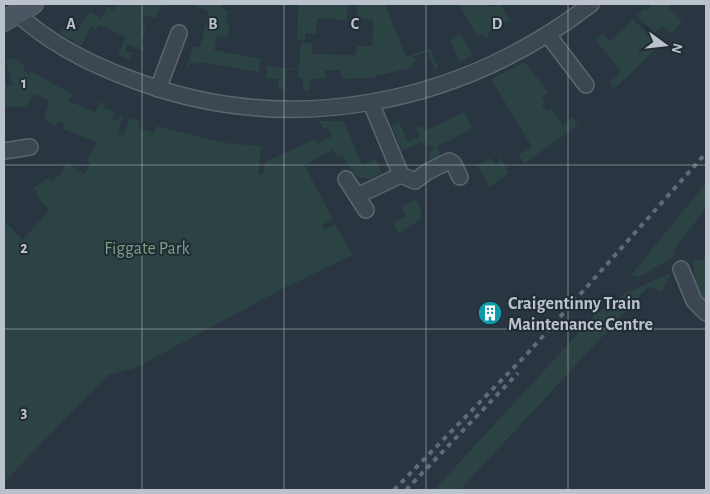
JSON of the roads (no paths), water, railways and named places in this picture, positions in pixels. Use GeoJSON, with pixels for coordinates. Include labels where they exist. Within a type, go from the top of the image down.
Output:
{"type":"FeatureCollection","features":[{"type":"Feature","properties":{"kind":"street"},"geometry":{"type":"LineString","coordinates":[[18,13],[57,44],[104,68],[158,89],[206,101],[250,107],[327,108],[399,98],[463,78],[515,54],[548,35],[591,4]]}},
{"type":"Feature","properties":{"kind":"street"},"geometry":{"type":"LineString","coordinates":[[158,89],[179,33]]}},
{"type":"Feature","properties":{"kind":"street"},"geometry":{"type":"LineString","coordinates":[[548,35],[586,85]]}},
{"type":"Feature","properties":{"kind":"street"},"geometry":{"type":"LineString","coordinates":[[371,103],[401,176]]}},
{"type":"Feature","properties":{"kind":"street"},"geometry":{"type":"LineString","coordinates":[[4,151],[30,147]]}},
{"type":"Feature","properties":{"kind":"street"},"geometry":{"type":"LineString","coordinates":[[357,196],[401,176],[415,181],[427,172],[449,161],[453,163],[460,177]]}},
{"type":"Feature","properties":{"kind":"street"},"geometry":{"type":"LineString","coordinates":[[346,178],[366,210]]}},
{"type":"Feature","properties":{"kind":"street"},"geometry":{"type":"LineString","coordinates":[[681,269],[686,287],[694,302],[706,312]]}},
{"type":"Feature","properties":{"kind":"railway"},"geometry":{"type":"LineString","coordinates":[[394,490],[527,354],[706,153]]}},
{"type":"Feature","properties":{"kind":"railway"},"geometry":{"type":"LineString","coordinates":[[406,490],[518,373]]}},
{"type":"Feature","properties":{"kind":"place","name":"Craigentinny Train Maintenance Centre"},"geometry":{"type":"Point","coordinates":[490,313]}},
{"type":"Feature","properties":{"kind":"park label","name":"Figgate Park"},"geometry":{"type":"Point","coordinates":[147,248]}}]}
